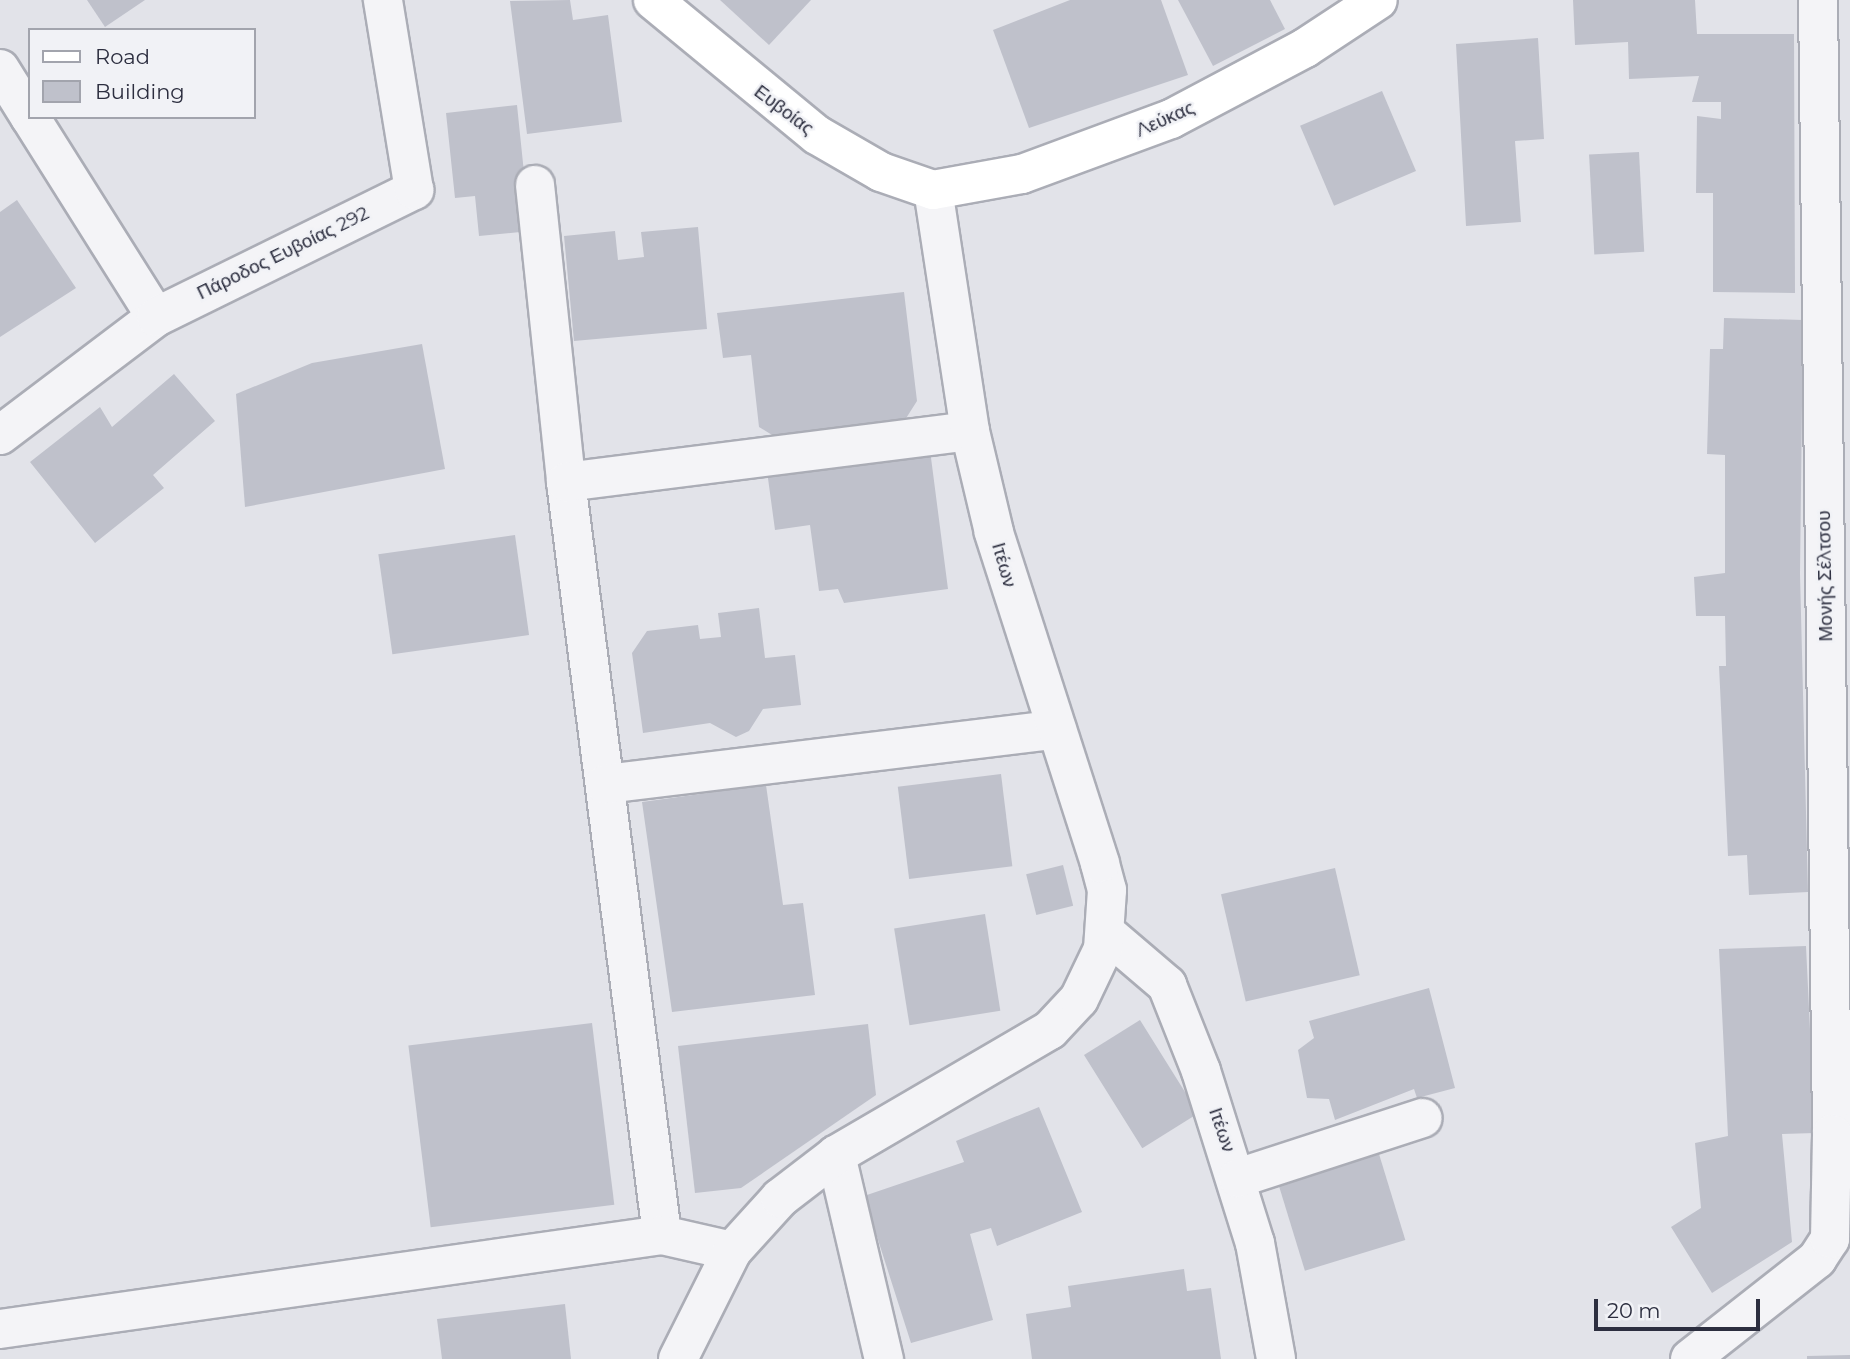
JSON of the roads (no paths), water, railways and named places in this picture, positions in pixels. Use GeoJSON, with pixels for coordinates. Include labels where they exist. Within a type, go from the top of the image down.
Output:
{"type":"FeatureCollection","features":[{"type":"Feature","properties":{"kind":"main road","name":"Ευβοίας"},"geometry":{"type":"LineString","coordinates":[[653,0],[817,135],[881,172],[933,190]]}},
{"type":"Feature","properties":{"kind":"main road","name":"Λεύκας"},"geometry":{"type":"LineString","coordinates":[[933,190],[1021,174],[1171,119],[1305,48],[1378,0]]}},
{"type":"Feature","properties":{"kind":"street","name":"Πάροδος Ευβοίας 292"},"geometry":{"type":"LineString","coordinates":[[0,435],[156,317],[414,190],[383,0]]}},
{"type":"Feature","properties":{"kind":"street","name":"Μονής Σέλτσου"},"geometry":{"type":"LineString","coordinates":[[1690,1359],[1817,1259],[1830,1239],[1841,1133],[1818,0]]}},
{"type":"Feature","properties":{"kind":"street"},"geometry":{"type":"LineString","coordinates":[[0,69],[28,114]]}},
{"type":"Feature","properties":{"kind":"street"},"geometry":{"type":"LineString","coordinates":[[31,119],[156,317]]}},
{"type":"Feature","properties":{"kind":"street"},"geometry":{"type":"LineString","coordinates":[[535,185],[566,482],[662,1235]]}},
{"type":"Feature","properties":{"kind":"street","name":"Ιτέων"},"geometry":{"type":"LineString","coordinates":[[678,1359],[732,1251],[780,1198],[836,1154],[1050,1030],[1097,970],[1105,932],[1100,863],[1015,604],[970,430],[933,190]]}},
{"type":"Feature","properties":{"kind":"street"},"geometry":{"type":"LineString","coordinates":[[566,482],[970,430]]}},
{"type":"Feature","properties":{"kind":"street"},"geometry":{"type":"LineString","coordinates":[[605,784],[1057,729]]}},
{"type":"Feature","properties":{"kind":"street","name":"Ιτέων"},"geometry":{"type":"LineString","coordinates":[[1105,932],[1167,985],[1238,1178],[1276,1359]]}},
{"type":"Feature","properties":{"kind":"street"},"geometry":{"type":"LineString","coordinates":[[1238,1178],[1423,1118]]}},
{"type":"Feature","properties":{"kind":"street"},"geometry":{"type":"LineString","coordinates":[[836,1154],[884,1359]]}},
{"type":"Feature","properties":{"kind":"street"},"geometry":{"type":"LineString","coordinates":[[7,1339],[662,1235],[732,1251]]}}]}
